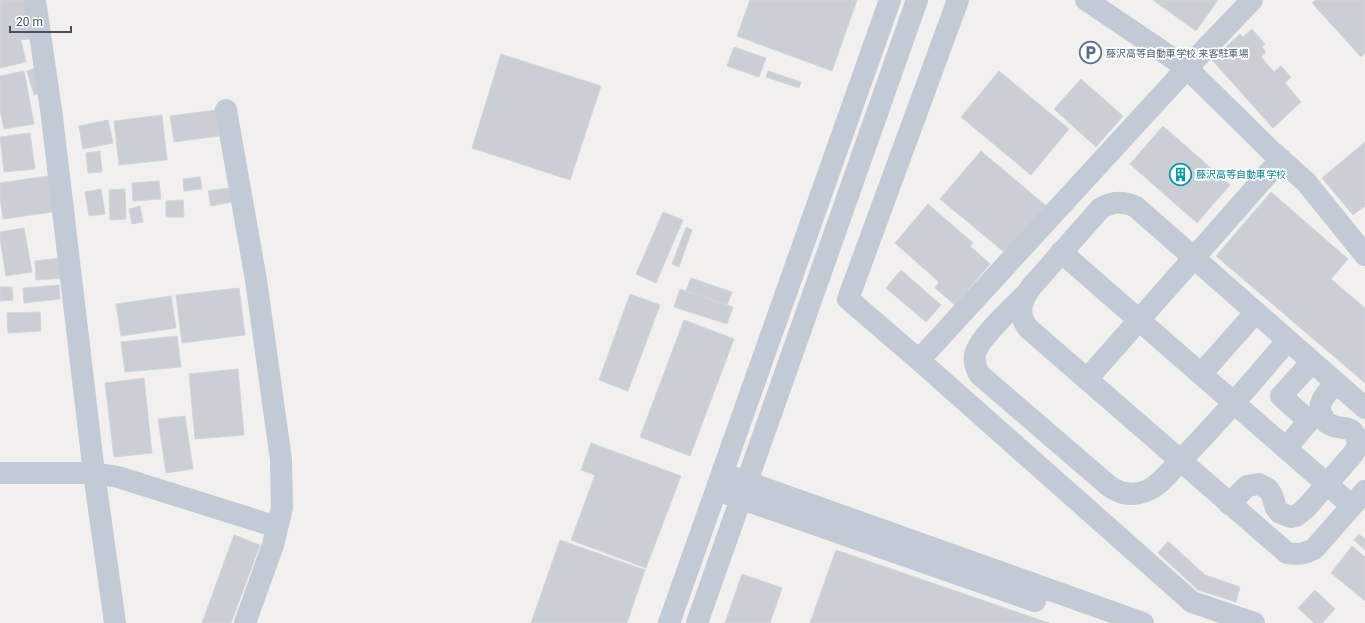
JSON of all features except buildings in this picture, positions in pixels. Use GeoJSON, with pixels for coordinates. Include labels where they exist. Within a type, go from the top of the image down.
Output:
{"type":"FeatureCollection","features":[{"type":"Feature","properties":{"kind":"street"},"geometry":{"type":"LineString","coordinates":[[35,0],[52,117],[94,473],[115,623]]}},
{"type":"Feature","properties":{"kind":"street"},"geometry":{"type":"LineString","coordinates":[[669,623],[890,0]]}},
{"type":"Feature","properties":{"kind":"street"},"geometry":{"type":"LineString","coordinates":[[698,623],[917,0]]}},
{"type":"Feature","properties":{"kind":"street"},"geometry":{"type":"LineString","coordinates":[[958,0],[848,299],[1192,602],[1254,623]]}},
{"type":"Feature","properties":{"kind":"street"},"geometry":{"type":"LineString","coordinates":[[1086,0],[1187,68],[1306,182],[1365,255]]}},
{"type":"Feature","properties":{"kind":"street"},"geometry":{"type":"LineString","coordinates":[[919,360],[1187,68],[1252,0]]}},
{"type":"Feature","properties":{"kind":"street"},"geometry":{"type":"LineString","coordinates":[[226,110],[256,280],[282,460],[282,508],[273,546],[245,623]]}},
{"type":"Feature","properties":{"kind":"street"},"geometry":{"type":"LineString","coordinates":[[1087,379],[1281,159]]}},
{"type":"Feature","properties":{"kind":"street"},"geometry":{"type":"LineString","coordinates":[[1288,340],[1196,446],[1160,482],[1147,491],[1135,494],[1124,494],[1114,490],[980,375],[975,361],[975,353],[978,346],[1100,209],[1106,204],[1122,202],[1136,207],[1288,340],[1312,362],[1365,408]]}},
{"type":"Feature","properties":{"kind":"street"},"geometry":{"type":"LineString","coordinates":[[1024,296],[1021,313],[1026,325],[1229,504],[1287,553],[1307,553],[1315,548],[1359,499],[1327,484],[1061,252]]}},
{"type":"Feature","properties":{"kind":"street"},"geometry":{"type":"LineString","coordinates":[[1201,374],[1256,312]]}},
{"type":"Feature","properties":{"kind":"street"},"geometry":{"type":"LineString","coordinates":[[1286,448],[1309,422],[1281,396],[1312,362]]}},
{"type":"Feature","properties":{"kind":"street"},"geometry":{"type":"LineString","coordinates":[[1229,504],[1247,486],[1259,484],[1268,489],[1272,495],[1276,508],[1280,513],[1291,517],[1296,516],[1306,508],[1353,454],[1358,446],[1355,435],[1352,431],[1347,428],[1330,424],[1322,416],[1320,403],[1336,383]]}},
{"type":"Feature","properties":{"kind":"street"},"geometry":{"type":"LineString","coordinates":[[0,473],[94,473],[118,477],[277,526]]}},
{"type":"Feature","properties":{"kind":"street"},"geometry":{"type":"LineString","coordinates":[[719,482],[1143,623]]}},
{"type":"Feature","properties":{"kind":"street"},"geometry":{"type":"LineString","coordinates":[[744,490],[1099,623]]}},
{"type":"Feature","properties":{"kind":"place","name":"藤沢高等自動車学校 来客駐車場"},"geometry":{"type":"Point","coordinates":[1090,53]}},
{"type":"Feature","properties":{"kind":"place","name":"藤沢高等自動車学校"},"geometry":{"type":"Point","coordinates":[1180,174]}}]}
